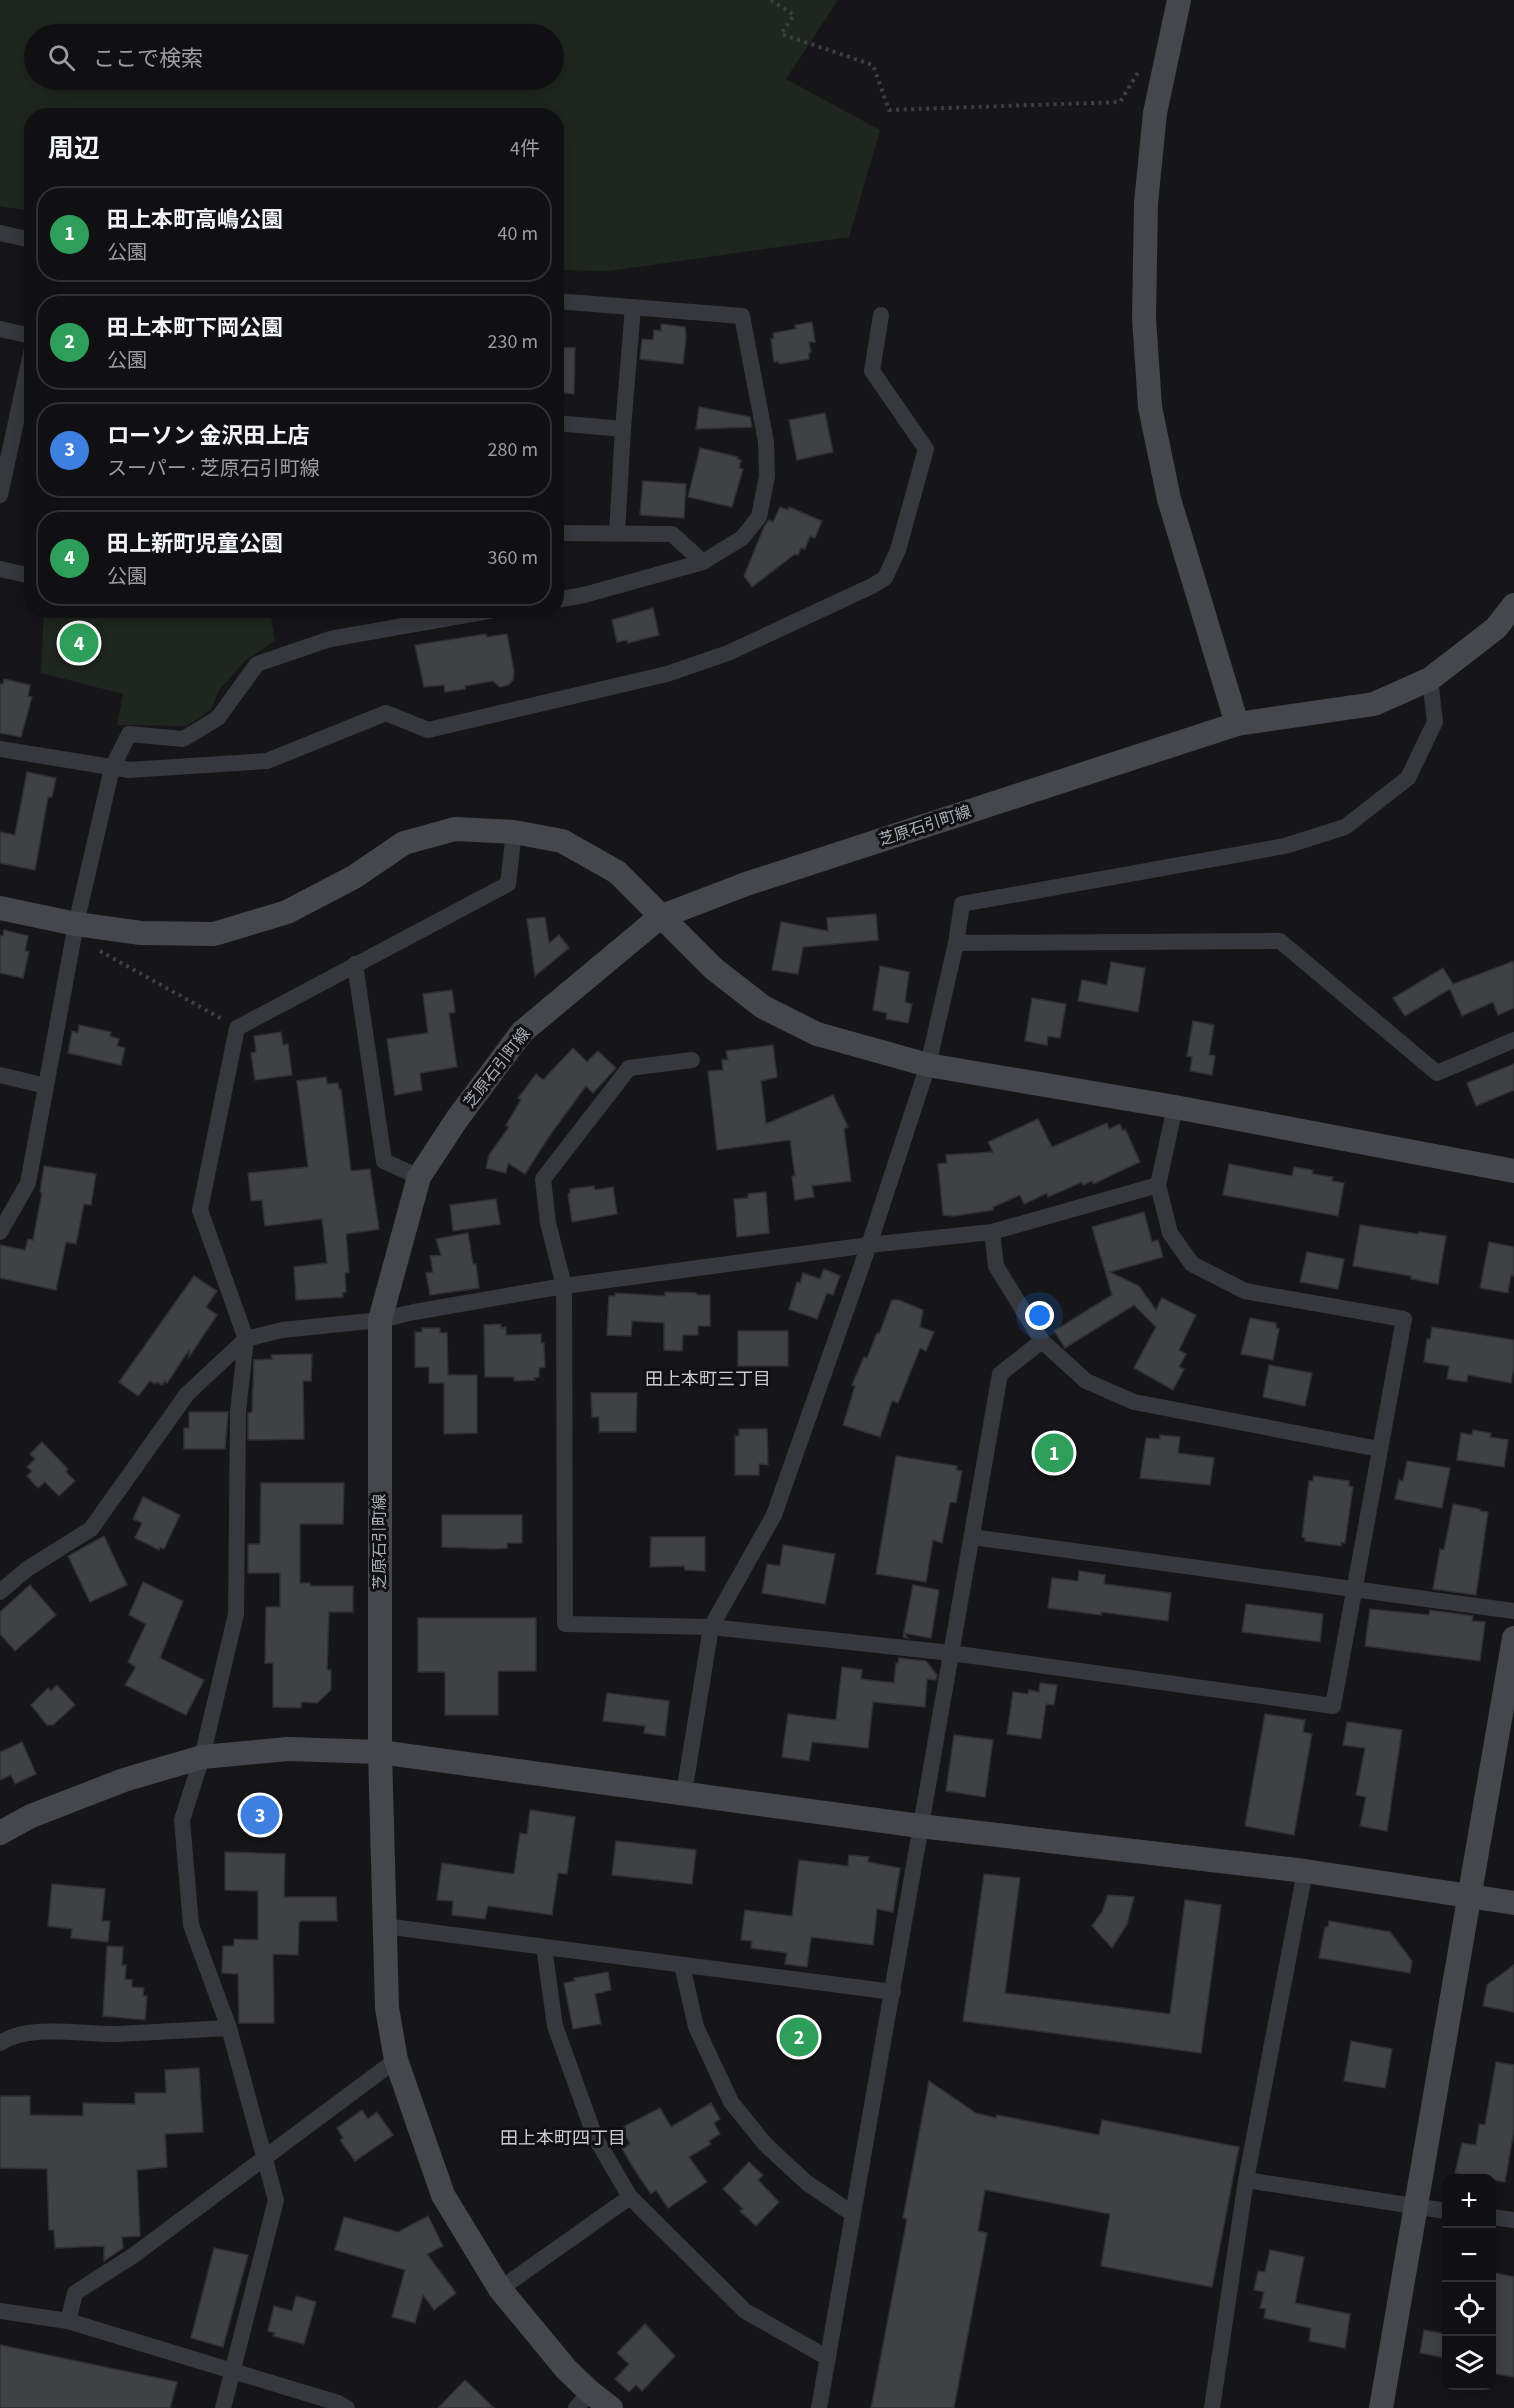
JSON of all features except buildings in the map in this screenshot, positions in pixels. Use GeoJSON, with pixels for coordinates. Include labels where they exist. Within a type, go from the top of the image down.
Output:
{"type":"FeatureCollection","features":[{"type":"Feature","properties":{"kind":"street"},"geometry":{"type":"LineString","coordinates":[[1179,0],[1155,114],[1146,203],[1144,318],[1150,407],[1169,499],[1237,724]]}},
{"type":"Feature","properties":{"kind":"street"},"geometry":{"type":"LineString","coordinates":[[0,233],[24,238]]}},
{"type":"Feature","properties":{"kind":"street"},"geometry":{"type":"LineString","coordinates":[[564,302],[742,316],[766,442],[767,476],[759,517],[742,538],[703,562],[564,599]]}},
{"type":"Feature","properties":{"kind":"street"},"geometry":{"type":"LineString","coordinates":[[616,533],[633,307]]}},
{"type":"Feature","properties":{"kind":"street"},"geometry":{"type":"LineString","coordinates":[[0,749],[129,770],[267,761],[386,713],[428,730],[667,674],[728,653],[885,578],[898,550],[926,449],[873,371],[880,315]]}},
{"type":"Feature","properties":{"kind":"street"},"geometry":{"type":"LineString","coordinates":[[0,329],[24,334]]}},
{"type":"Feature","properties":{"kind":"street"},"geometry":{"type":"LineString","coordinates":[[0,495],[4,453],[24,379]]}},
{"type":"Feature","properties":{"kind":"street"},"geometry":{"type":"LineString","coordinates":[[564,424],[623,429]]}},
{"type":"Feature","properties":{"kind":"street"},"geometry":{"type":"LineString","coordinates":[[564,533],[672,534],[703,562]]}},
{"type":"Feature","properties":{"kind":"street"},"geometry":{"type":"LineString","coordinates":[[0,569],[24,574]]}},
{"type":"Feature","properties":{"kind":"street","name":"芝原石引町線"},"geometry":{"type":"LineString","coordinates":[[610,2408],[583,2400],[566,2369],[500,2289],[443,2194],[396,2060],[387,2008],[380,1752],[380,1320],[419,1177],[457,1119],[522,1032],[660,917],[746,884],[1237,724],[1374,704],[1430,679],[1496,628],[1514,605]]}},
{"type":"Feature","properties":{"kind":"street"},"geometry":{"type":"LineString","coordinates":[[0,1232],[28,1183],[76,924],[112,768],[129,734],[183,739],[218,718],[257,664],[330,639],[449,618]]}},
{"type":"Feature","properties":{"kind":"street"},"geometry":{"type":"LineString","coordinates":[[684,1794],[711,1627],[774,1515],[869,1245],[928,1065],[956,943],[962,904],[1285,846],[1345,827],[1408,778],[1435,722],[1430,679]]}},
{"type":"Feature","properties":{"kind":"street"},"geometry":{"type":"LineString","coordinates":[[0,908],[76,924],[141,933],[214,934],[287,912],[354,877],[404,843],[454,829],[514,832],[562,841],[617,873],[714,969],[763,1007],[817,1034],[928,1065],[1175,1107],[1514,1171]]}},
{"type":"Feature","properties":{"kind":"street"},"geometry":{"type":"LineString","coordinates":[[223,2408],[276,2200],[229,2028],[191,1925],[186,1882],[182,1820],[202,1757],[236,1614],[237,1412],[246,1340],[200,1210],[237,1028],[508,884],[514,832]]}},
{"type":"Feature","properties":{"kind":"street"},"geometry":{"type":"LineString","coordinates":[[956,943],[1280,941],[1437,1074],[1514,1040]]}},
{"type":"Feature","properties":{"kind":"street"},"geometry":{"type":"LineString","coordinates":[[355,964],[384,1161],[419,1177]]}},
{"type":"Feature","properties":{"kind":"street"},"geometry":{"type":"LineString","coordinates":[[692,1059],[628,1068],[543,1179],[548,1222],[564,1286],[565,1624],[711,1627],[951,1653],[1333,1706],[1404,1319],[1245,1291],[1192,1264],[1170,1233],[1158,1185],[1175,1107]]}},
{"type":"Feature","properties":{"kind":"street"},"geometry":{"type":"LineString","coordinates":[[0,1075],[46,1086]]}},
{"type":"Feature","properties":{"kind":"street"},"geometry":{"type":"LineString","coordinates":[[0,1592],[27,1569],[91,1529],[187,1394],[246,1340],[282,1330],[380,1320],[564,1286],[869,1245],[992,1232],[1158,1185]]}},
{"type":"Feature","properties":{"kind":"street"},"geometry":{"type":"LineString","coordinates":[[992,1232],[996,1266],[1042,1341],[1086,1381],[1134,1402],[1379,1449]]}},
{"type":"Feature","properties":{"kind":"street"},"geometry":{"type":"LineString","coordinates":[[819,2408],[1000,1374],[1042,1341]]}},
{"type":"Feature","properties":{"kind":"street"},"geometry":{"type":"LineString","coordinates":[[972,1537],[1514,1611]]}},
{"type":"Feature","properties":{"kind":"street"},"geometry":{"type":"LineString","coordinates":[[1381,2408],[1414,2206],[1514,1638]]}},
{"type":"Feature","properties":{"kind":"street"},"geometry":{"type":"LineString","coordinates":[[0,1833],[31,1816],[124,1779],[202,1757],[288,1749],[380,1752],[920,1826],[1305,1871],[1514,1903]]}},
{"type":"Feature","properties":{"kind":"street"},"geometry":{"type":"LineString","coordinates":[[1212,2408],[1246,2180],[1305,1871]]}},
{"type":"Feature","properties":{"kind":"street"},"geometry":{"type":"LineString","coordinates":[[384,1926],[893,1992]]}},
{"type":"Feature","properties":{"kind":"street"},"geometry":{"type":"LineString","coordinates":[[543,1947],[555,2026],[595,2137],[630,2197],[745,2311],[828,2358]]}},
{"type":"Feature","properties":{"kind":"street"},"geometry":{"type":"LineString","coordinates":[[682,1965],[696,2027],[731,2102],[765,2144],[807,2183],[853,2214]]}},
{"type":"Feature","properties":{"kind":"street"},"geometry":{"type":"LineString","coordinates":[[0,2043],[9,2037],[43,2032],[115,2034],[229,2028]]}},
{"type":"Feature","properties":{"kind":"street"},"geometry":{"type":"LineString","coordinates":[[68,2321],[75,2293],[134,2255],[396,2060]]}},
{"type":"Feature","properties":{"kind":"street"},"geometry":{"type":"LineString","coordinates":[[1246,2180],[1442,2210]]}},
{"type":"Feature","properties":{"kind":"street"},"geometry":{"type":"LineString","coordinates":[[500,2289],[630,2197]]}},
{"type":"Feature","properties":{"kind":"street"},"geometry":{"type":"LineString","coordinates":[[1496,2218],[1514,2220]]}},
{"type":"Feature","properties":{"kind":"street"},"geometry":{"type":"LineString","coordinates":[[0,2311],[68,2321],[338,2403],[347,2408]]}},
{"type":"Feature","properties":{"kind":"path"},"geometry":{"type":"LineString","coordinates":[[771,0],[794,15],[781,34],[873,65],[889,110],[1120,102],[1144,63]]}},
{"type":"Feature","properties":{"kind":"path"},"geometry":{"type":"LineString","coordinates":[[94,948],[237,1028]]}},
{"type":"Feature","properties":{"kind":"shaded area"},"geometry":{"type":"Polygon","coordinates":[[[0,0],[838,0],[786,79],[880,130],[849,237],[609,271],[564,270],[564,108],[24,108],[24,210],[0,206],[0,0]]]}},
{"type":"Feature","properties":{"kind":"shaded area"},"geometry":{"type":"Polygon","coordinates":[[[44,618],[271,618],[275,640],[245,661],[219,690],[211,710],[187,726],[117,725],[123,694],[41,673],[44,618]]]}},
{"type":"Feature","properties":{"kind":"place","name":"田上新町児童公園"},"geometry":{"type":"Point","coordinates":[79,643]}},
{"type":"Feature","properties":{"kind":"place","name":"田上本町高嶋公園"},"geometry":{"type":"Point","coordinates":[1054,1453]}},
{"type":"Feature","properties":{"kind":"place","name":"ローソン 金沢田上店"},"geometry":{"type":"Point","coordinates":[260,1815]}},
{"type":"Feature","properties":{"kind":"place","name":"田上本町下岡公園"},"geometry":{"type":"Point","coordinates":[799,2037]}},
{"type":"Feature","properties":{"kind":"district","name":"田上本町三丁目"},"geometry":{"type":"Point","coordinates":[708,1379]}},
{"type":"Feature","properties":{"kind":"district","name":"田上本町四丁目"},"geometry":{"type":"Point","coordinates":[563,2138]}}]}
